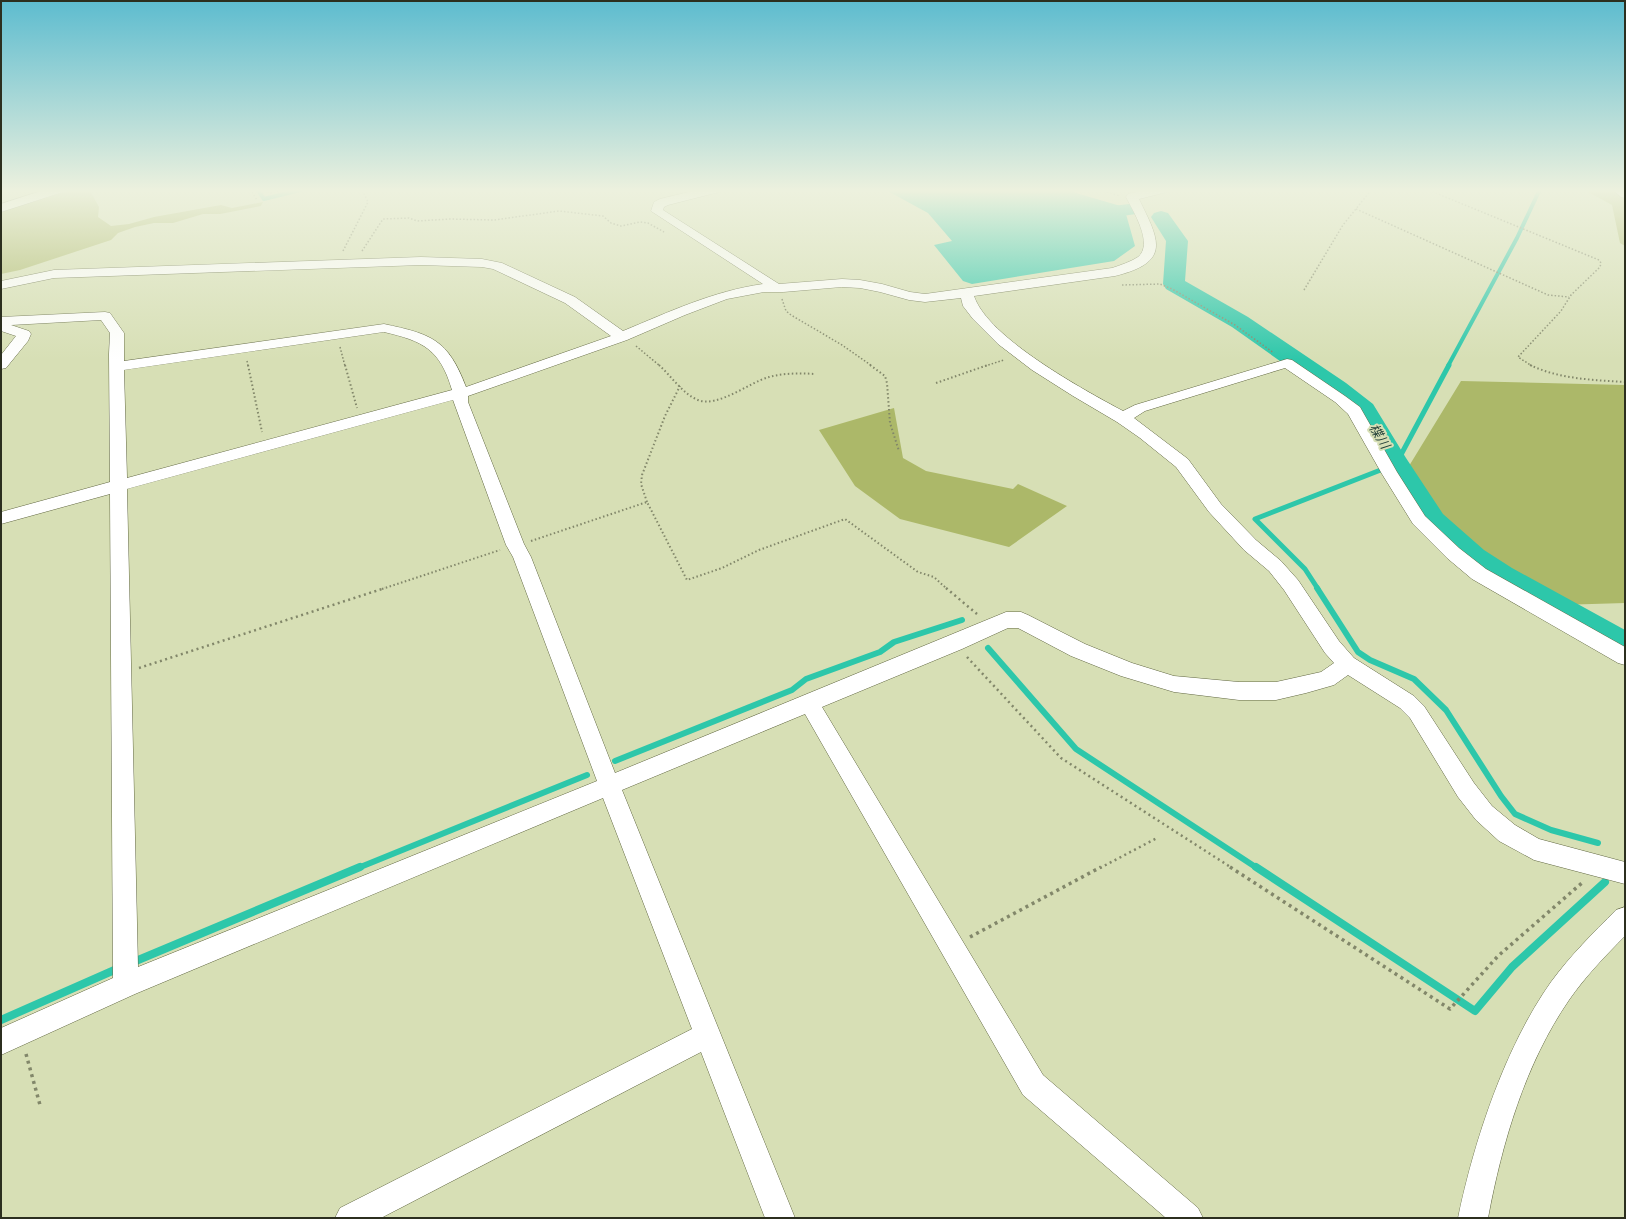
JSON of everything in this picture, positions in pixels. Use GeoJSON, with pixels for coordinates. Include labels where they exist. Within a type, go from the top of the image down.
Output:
{"type":"FeatureCollection","features":[{"type":"Feature","properties":{"kind":"street"},"geometry":{"type":"LineString","coordinates":[[713,246],[777,287]]}},
{"type":"Feature","properties":{"kind":"street"},"geometry":{"type":"LineString","coordinates":[[1,518],[265,445],[461,393],[622,337],[720,297],[748,290],[842,283],[882,288],[909,296],[925,298],[966,294],[1115,272],[1133,266],[1148,254],[1152,246]]}},
{"type":"Feature","properties":{"kind":"street"},"geometry":{"type":"LineString","coordinates":[[1,285],[54,274],[421,261],[482,264],[497,266],[570,300],[622,337]]}},
{"type":"Feature","properties":{"kind":"street"},"geometry":{"type":"LineString","coordinates":[[966,294],[970,306],[1003,341],[1037,367],[1078,393],[1123,418],[1146,434],[1182,463],[1215,508],[1250,545],[1275,566],[1291,585],[1332,647],[1347,664],[1407,702],[1417,712],[1466,790],[1484,814],[1507,833],[1534,849],[1625,873]]}},
{"type":"Feature","properties":{"kind":"street"},"geometry":{"type":"LineString","coordinates":[[1,321],[105,316],[117,333],[116,354],[120,485],[126,970]]}},
{"type":"Feature","properties":{"kind":"street"},"geometry":{"type":"LineString","coordinates":[[1,326],[24,334],[24,338],[1,365]]}},
{"type":"Feature","properties":{"kind":"street"},"geometry":{"type":"LineString","coordinates":[[117,367],[384,328],[422,338],[434,345],[443,353],[448,360],[461,393],[460,402],[515,545],[522,557],[707,1035],[780,1218]]}},
{"type":"Feature","properties":{"kind":"street"},"geometry":{"type":"LineString","coordinates":[[1123,418],[1140,408],[1287,363],[1340,399],[1354,411],[1387,469],[1419,520],[1453,553],[1479,574],[1625,657]]}},
{"type":"Feature","properties":{"kind":"street"},"geometry":{"type":"LineString","coordinates":[[1,1042],[26,1030],[126,970],[611,785],[955,643],[1006,620],[1021,620],[1078,650],[1128,670],[1174,684],[1239,691],[1276,691],[1327,680],[1347,664]]}},
{"type":"Feature","properties":{"kind":"street"},"geometry":{"type":"LineString","coordinates":[[810,703],[1033,1085],[1188,1218]]}},
{"type":"Feature","properties":{"kind":"street"},"geometry":{"type":"LineString","coordinates":[[1472,1218],[1492,1139],[1515,1078],[1536,1032],[1552,1002],[1575,972],[1625,920]]}},
{"type":"Feature","properties":{"kind":"street"},"geometry":{"type":"LineString","coordinates":[[350,1218],[707,1035]]}},
{"type":"Feature","properties":{"kind":"path"},"geometry":{"type":"LineString","coordinates":[[336,264],[345,246]]}},
{"type":"Feature","properties":{"kind":"path"},"geometry":{"type":"LineString","coordinates":[[354,263],[365,246]]}},
{"type":"Feature","properties":{"kind":"path"},"geometry":{"type":"LineString","coordinates":[[1304,290],[1331,246]]}},
{"type":"Feature","properties":{"kind":"path"},"geometry":{"type":"LineString","coordinates":[[1438,246],[1548,295],[1570,297]]}},
{"type":"Feature","properties":{"kind":"path"},"geometry":{"type":"LineString","coordinates":[[1565,246],[1599,260],[1601,264],[1600,267],[1570,297],[1561,311],[1518,357],[1537,368],[1573,378],[1625,382]]}},
{"type":"Feature","properties":{"kind":"path"},"geometry":{"type":"LineString","coordinates":[[1118,284],[1160,284],[1172,289],[1235,325],[1287,363]]}},
{"type":"Feature","properties":{"kind":"path"},"geometry":{"type":"LineString","coordinates":[[777,287],[786,311],[842,345],[885,376],[887,383],[890,423],[899,451]]}},
{"type":"Feature","properties":{"kind":"path"},"geometry":{"type":"LineString","coordinates":[[622,337],[644,352],[696,400],[707,402],[768,378],[790,374],[815,374]]}},
{"type":"Feature","properties":{"kind":"path"},"geometry":{"type":"LineString","coordinates":[[339,345],[360,420]]}},
{"type":"Feature","properties":{"kind":"path"},"geometry":{"type":"LineString","coordinates":[[251,347],[246,358],[265,445]]}},
{"type":"Feature","properties":{"kind":"path"},"geometry":{"type":"LineString","coordinates":[[936,382],[996,364],[1020,354]]}},
{"type":"Feature","properties":{"kind":"path"},"geometry":{"type":"LineString","coordinates":[[680,386],[677,388],[668,406],[641,480],[647,502],[687,580],[722,568],[759,550],[845,519],[918,572],[934,577],[969,607],[990,628]]}},
{"type":"Feature","properties":{"kind":"path"},"geometry":{"type":"LineString","coordinates":[[122,674],[647,502]]}},
{"type":"Feature","properties":{"kind":"path"},"geometry":{"type":"LineString","coordinates":[[955,643],[1061,758],[1450,1009],[1498,956],[1588,878],[1590,864]]}},
{"type":"Feature","properties":{"kind":"path"},"geometry":{"type":"LineString","coordinates":[[952,946],[1045,899],[1084,876],[1157,838]]}},
{"type":"Feature","properties":{"kind":"path"},"geometry":{"type":"LineString","coordinates":[[26,1030],[26,1054],[40,1105]]}},
{"type":"Feature","properties":{"kind":"green space"},"geometry":{"type":"Polygon","coordinates":[[[1,246],[93,246],[20,270],[1,274],[1,246]]]}},
{"type":"Feature","properties":{"kind":"green space"},"geometry":{"type":"Polygon","coordinates":[[[1461,381],[1625,385],[1625,603],[1559,605],[1485,561],[1449,524],[1409,466],[1461,381]]]}},
{"type":"Feature","properties":{"kind":"green space"},"geometry":{"type":"Polygon","coordinates":[[[894,408],[903,458],[926,471],[1013,489],[1018,484],[1067,506],[1009,547],[900,519],[855,486],[819,430],[894,408]]]}},
{"type":"Feature","properties":{"kind":"water"},"geometry":{"type":"Polygon","coordinates":[[[935,246],[1135,246],[1114,261],[972,284],[963,281],[935,246]]]}},
{"type":"Feature","properties":{"kind":"waterway","name":"楪川"},"geometry":{"type":"LineString","coordinates":[[1177,246],[1174,284],[1240,322],[1337,389],[1364,410],[1396,464],[1433,521],[1473,558],[1501,576],[1625,646]]}},
{"type":"Feature","properties":{"kind":"waterway"},"geometry":{"type":"LineString","coordinates":[[1448,366],[1513,246]]}},
{"type":"Feature","properties":{"kind":"waterway"},"geometry":{"type":"LineString","coordinates":[[1318,589],[1305,569],[1255,519],[1396,464],[1449,365]]}},
{"type":"Feature","properties":{"kind":"waterway"},"geometry":{"type":"LineString","coordinates":[[1317,588],[1358,652],[1370,660],[1414,679],[1446,710],[1501,796],[1515,814],[1551,830],[1598,843]]}},
{"type":"Feature","properties":{"kind":"waterway"},"geometry":{"type":"LineString","coordinates":[[615,761],[792,690],[806,679],[880,652],[894,642],[962,620]]}},
{"type":"Feature","properties":{"kind":"waterway"},"geometry":{"type":"LineString","coordinates":[[988,648],[1076,749],[1257,868]]}},
{"type":"Feature","properties":{"kind":"waterway"},"geometry":{"type":"LineString","coordinates":[[358,868],[587,775]]}},
{"type":"Feature","properties":{"kind":"waterway"},"geometry":{"type":"LineString","coordinates":[[131,963],[360,867]]}},
{"type":"Feature","properties":{"kind":"waterway"},"geometry":{"type":"LineString","coordinates":[[1256,867],[1475,1011],[1512,967],[1605,882]]}},
{"type":"Feature","properties":{"kind":"waterway"},"geometry":{"type":"LineString","coordinates":[[1,1020],[119,968]]}}]}
